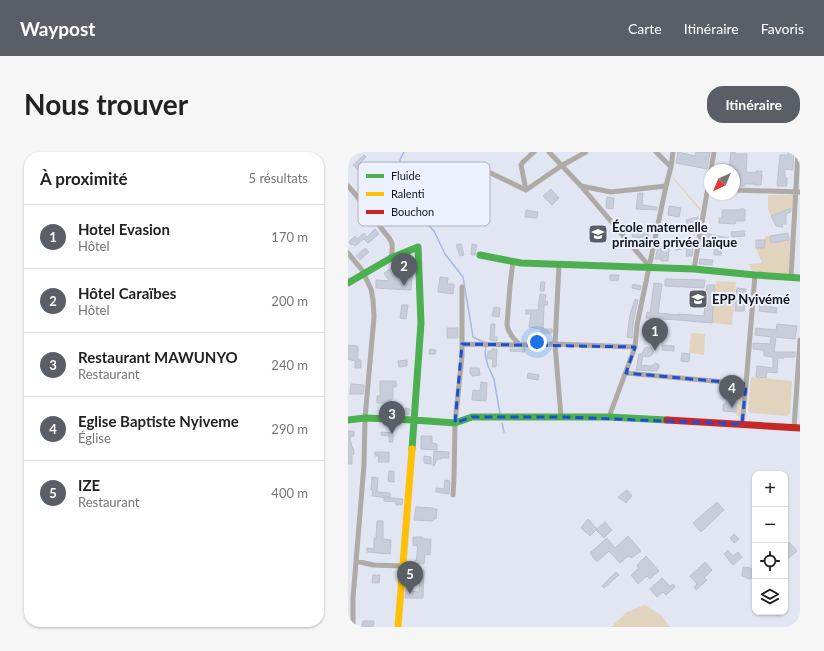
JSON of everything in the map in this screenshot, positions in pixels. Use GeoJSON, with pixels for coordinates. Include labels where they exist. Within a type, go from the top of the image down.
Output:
{"type":"FeatureCollection","features":[{"type":"Feature","properties":{"kind":"street"},"geometry":{"type":"LineString","coordinates":[[526,190],[521,165],[534,152]]}},
{"type":"Feature","properties":{"kind":"street"},"geometry":{"type":"LineString","coordinates":[[549,152],[649,266]]}},
{"type":"Feature","properties":{"kind":"street"},"geometry":{"type":"LineString","coordinates":[[526,190],[561,166],[586,152]]}},
{"type":"Feature","properties":{"kind":"street"},"geometry":{"type":"LineString","coordinates":[[656,152],[671,167]]}},
{"type":"Feature","properties":{"kind":"street"},"geometry":{"type":"LineString","coordinates":[[609,417],[635,347],[637,325],[673,152]]}},
{"type":"Feature","properties":{"kind":"street"},"geometry":{"type":"LineString","coordinates":[[712,164],[714,152]]}},
{"type":"Feature","properties":{"kind":"street"},"geometry":{"type":"LineString","coordinates":[[791,277],[798,192],[798,152]]}},
{"type":"Feature","properties":{"kind":"street"},"geometry":{"type":"LineString","coordinates":[[490,173],[526,190]]}},
{"type":"Feature","properties":{"kind":"street"},"geometry":{"type":"LineString","coordinates":[[348,186],[358,198]]}},
{"type":"Feature","properties":{"kind":"street"},"geometry":{"type":"LineString","coordinates":[[580,186],[611,192],[666,186]]}},
{"type":"Feature","properties":{"kind":"street"},"geometry":{"type":"LineString","coordinates":[[740,190],[798,192]]}},
{"type":"Feature","properties":{"kind":"street"},"geometry":{"type":"LineString","coordinates":[[694,269],[707,200]]}},
{"type":"Feature","properties":{"kind":"street"},"geometry":{"type":"LineString","coordinates":[[380,226],[394,245],[391,258]]}},
{"type":"Feature","properties":{"kind":"street"},"geometry":{"type":"LineString","coordinates":[[348,283],[391,258],[418,247],[420,323],[398,627]]}},
{"type":"Feature","properties":{"kind":"street"},"geometry":{"type":"LineString","coordinates":[[348,254],[362,270],[371,289],[374,318],[365,418],[364,465],[353,598],[353,627]]}},
{"type":"Feature","properties":{"kind":"street"},"geometry":{"type":"LineString","coordinates":[[480,254],[513,262],[559,265],[649,266],[800,278]]}},
{"type":"Feature","properties":{"kind":"street"},"geometry":{"type":"LineString","coordinates":[[513,262],[507,328],[513,338],[520,345]]}},
{"type":"Feature","properties":{"kind":"street"},"geometry":{"type":"LineString","coordinates":[[559,265],[555,344],[561,417]]}},
{"type":"Feature","properties":{"kind":"street"},"geometry":{"type":"LineString","coordinates":[[742,424],[755,275]]}},
{"type":"Feature","properties":{"kind":"street"},"geometry":{"type":"LineString","coordinates":[[453,494],[455,423],[462,344],[462,287]]}},
{"type":"Feature","properties":{"kind":"street"},"geometry":{"type":"LineString","coordinates":[[348,420],[365,418],[455,423],[472,417],[609,417],[797,428],[800,340]]}},
{"type":"Feature","properties":{"kind":"street"},"geometry":{"type":"LineString","coordinates":[[462,344],[555,344],[635,347]]}},
{"type":"Feature","properties":{"kind":"street"},"geometry":{"type":"LineString","coordinates":[[626,373],[746,384]]}},
{"type":"Feature","properties":{"kind":"street"},"geometry":{"type":"LineString","coordinates":[[356,561],[373,565],[403,566]]}},
{"type":"Feature","properties":{"kind":"highlighted area"},"geometry":{"type":"Polygon","coordinates":[[[462,344],[635,347],[626,373],[746,384],[742,424],[561,417],[472,417],[455,423],[462,344]]]}},
{"type":"Feature","properties":{"kind":"shaded area"},"geometry":{"type":"Polygon","coordinates":[[[672,177],[701,209],[700,211],[672,177]]]}},
{"type":"Feature","properties":{"kind":"shaded area"},"geometry":{"type":"Polygon","coordinates":[[[768,195],[794,195],[793,207],[771,216],[768,209],[768,195]]]}},
{"type":"Feature","properties":{"kind":"shaded area"},"geometry":{"type":"Polygon","coordinates":[[[765,236],[770,236],[771,242],[791,239],[789,271],[787,274],[753,273],[749,264],[762,263],[756,248],[764,248],[765,236]]]}},
{"type":"Feature","properties":{"kind":"shaded area"},"geometry":{"type":"Polygon","coordinates":[[[716,281],[736,282],[732,325],[712,323],[716,281]]]}},
{"type":"Feature","properties":{"kind":"shaded area"},"geometry":{"type":"Polygon","coordinates":[[[691,333],[705,334],[704,355],[689,353],[691,333]]]}},
{"type":"Feature","properties":{"kind":"shaded area"},"geometry":{"type":"Polygon","coordinates":[[[751,377],[792,381],[790,414],[787,416],[751,413],[748,411],[751,377]]]}},
{"type":"Feature","properties":{"kind":"shaded area"},"geometry":{"type":"Polygon","coordinates":[[[736,387],[739,387],[742,390],[739,417],[736,415],[736,387]]]}},
{"type":"Feature","properties":{"kind":"shaded area"},"geometry":{"type":"Polygon","coordinates":[[[645,605],[661,615],[670,627],[611,627],[627,612],[645,605]]]}},
{"type":"Feature","properties":{"kind":"building"},"geometry":{"type":"Polygon","coordinates":[[[678,152],[695,156],[696,152],[710,152],[708,164],[704,164],[704,168],[676,163],[678,152]]]}},
{"type":"Feature","properties":{"kind":"building"},"geometry":{"type":"Polygon","coordinates":[[[731,152],[735,152],[735,154],[747,154],[746,172],[756,173],[756,171],[762,171],[761,185],[745,184],[745,186],[740,186],[740,164],[730,164],[731,152]]]}},
{"type":"Feature","properties":{"kind":"building"},"geometry":{"type":"Polygon","coordinates":[[[788,152],[794,152],[793,170],[785,169],[787,186],[777,186],[780,155],[788,155],[788,152]]]}},
{"type":"Feature","properties":{"kind":"building"},"geometry":{"type":"Polygon","coordinates":[[[364,155],[366,157],[361,162],[358,162],[358,170],[353,165],[364,155]]]}},
{"type":"Feature","properties":{"kind":"building"},"geometry":{"type":"Polygon","coordinates":[[[551,189],[559,198],[552,205],[543,196],[551,189]]]}},
{"type":"Feature","properties":{"kind":"building"},"geometry":{"type":"Polygon","coordinates":[[[638,193],[643,193],[642,205],[657,207],[657,210],[636,209],[638,193]]]}},
{"type":"Feature","properties":{"kind":"building"},"geometry":{"type":"Polygon","coordinates":[[[607,197],[614,198],[613,209],[606,208],[607,197]]]}},
{"type":"Feature","properties":{"kind":"building"},"geometry":{"type":"Polygon","coordinates":[[[669,206],[681,208],[679,217],[668,215],[669,206]]]}},
{"type":"Feature","properties":{"kind":"building"},"geometry":{"type":"Polygon","coordinates":[[[791,208],[791,212],[786,214],[786,224],[782,224],[783,227],[776,226],[771,216],[791,208]]]}},
{"type":"Feature","properties":{"kind":"building"},"geometry":{"type":"Polygon","coordinates":[[[745,209],[745,221],[736,221],[735,224],[719,223],[719,218],[722,218],[722,210],[745,209]]]}},
{"type":"Feature","properties":{"kind":"building"},"geometry":{"type":"Polygon","coordinates":[[[526,210],[538,212],[537,218],[525,217],[526,210]]]}},
{"type":"Feature","properties":{"kind":"building"},"geometry":{"type":"Polygon","coordinates":[[[698,217],[695,231],[691,232],[690,228],[688,228],[686,220],[698,217]]]}},
{"type":"Feature","properties":{"kind":"building"},"geometry":{"type":"Polygon","coordinates":[[[595,226],[602,234],[596,239],[589,231],[595,226]]]}},
{"type":"Feature","properties":{"kind":"building"},"geometry":{"type":"Polygon","coordinates":[[[633,226],[648,228],[648,238],[632,237],[633,226]]]}},
{"type":"Feature","properties":{"kind":"building"},"geometry":{"type":"Polygon","coordinates":[[[375,229],[379,234],[368,243],[364,239],[355,246],[353,244],[351,245],[349,242],[355,236],[357,239],[364,233],[367,237],[375,229]]]}},
{"type":"Feature","properties":{"kind":"building"},"geometry":{"type":"Polygon","coordinates":[[[744,231],[745,236],[732,237],[731,232],[744,231]]]}},
{"type":"Feature","properties":{"kind":"building"},"geometry":{"type":"Polygon","coordinates":[[[704,233],[729,238],[729,240],[721,240],[721,255],[714,255],[714,245],[701,249],[704,233]]]}},
{"type":"Feature","properties":{"kind":"building"},"geometry":{"type":"Polygon","coordinates":[[[788,233],[789,240],[771,243],[770,236],[788,233]]]}},
{"type":"Feature","properties":{"kind":"building"},"geometry":{"type":"Polygon","coordinates":[[[756,240],[765,240],[764,248],[756,248],[756,240]]]}},
{"type":"Feature","properties":{"kind":"building"},"geometry":{"type":"Polygon","coordinates":[[[692,243],[692,256],[686,256],[687,248],[676,250],[676,246],[692,243]]]}},
{"type":"Feature","properties":{"kind":"building"},"geometry":{"type":"Polygon","coordinates":[[[461,244],[464,255],[460,256],[456,245],[461,244]]]}},
{"type":"Feature","properties":{"kind":"building"},"geometry":{"type":"Polygon","coordinates":[[[472,244],[477,245],[475,255],[471,255],[472,244]]]}},
{"type":"Feature","properties":{"kind":"building"},"geometry":{"type":"Polygon","coordinates":[[[658,246],[669,248],[668,261],[655,259],[658,246]]]}},
{"type":"Feature","properties":{"kind":"building"},"geometry":{"type":"Polygon","coordinates":[[[365,248],[369,252],[360,260],[356,256],[365,248]]]}},
{"type":"Feature","properties":{"kind":"building"},"geometry":{"type":"Polygon","coordinates":[[[700,259],[713,260],[712,265],[699,264],[700,259]]]}},
{"type":"Feature","properties":{"kind":"building"},"geometry":{"type":"Polygon","coordinates":[[[395,266],[413,266],[411,290],[376,288],[376,280],[389,281],[384,273],[395,266]]]}},
{"type":"Feature","properties":{"kind":"building"},"geometry":{"type":"Polygon","coordinates":[[[610,275],[619,275],[618,281],[610,280],[610,275]]]}},
{"type":"Feature","properties":{"kind":"building"},"geometry":{"type":"Polygon","coordinates":[[[440,277],[448,278],[447,284],[454,284],[453,294],[438,292],[440,277]]]}},
{"type":"Feature","properties":{"kind":"building"},"geometry":{"type":"Polygon","coordinates":[[[665,279],[705,280],[704,288],[665,286],[665,279]]]}},
{"type":"Feature","properties":{"kind":"building"},"geometry":{"type":"Polygon","coordinates":[[[541,282],[545,282],[544,291],[540,291],[541,282]]]}},
{"type":"Feature","properties":{"kind":"building"},"geometry":{"type":"Polygon","coordinates":[[[654,283],[662,284],[658,313],[704,316],[707,285],[715,285],[712,323],[646,318],[647,312],[650,313],[654,283]]]}},
{"type":"Feature","properties":{"kind":"building"},"geometry":{"type":"Polygon","coordinates":[[[633,284],[641,286],[640,290],[632,288],[633,284]]]}},
{"type":"Feature","properties":{"kind":"building"},"geometry":{"type":"Polygon","coordinates":[[[737,288],[746,289],[744,311],[735,311],[737,288]]]}},
{"type":"Feature","properties":{"kind":"building"},"geometry":{"type":"Polygon","coordinates":[[[540,294],[546,295],[545,301],[548,302],[547,305],[544,305],[543,329],[552,329],[552,333],[541,333],[541,329],[529,327],[531,314],[526,314],[526,310],[538,310],[540,294]]]}},
{"type":"Feature","properties":{"kind":"building"},"geometry":{"type":"Polygon","coordinates":[[[757,296],[771,298],[770,307],[777,308],[776,313],[759,311],[760,304],[757,304],[757,296]]]}},
{"type":"Feature","properties":{"kind":"building"},"geometry":{"type":"Polygon","coordinates":[[[635,299],[638,300],[632,338],[627,337],[630,314],[635,299]]]}},
{"type":"Feature","properties":{"kind":"building"},"geometry":{"type":"Polygon","coordinates":[[[402,305],[408,305],[406,319],[400,318],[402,305]]]}},
{"type":"Feature","properties":{"kind":"building"},"geometry":{"type":"Polygon","coordinates":[[[494,307],[500,308],[499,317],[492,316],[494,307]]]}},
{"type":"Feature","properties":{"kind":"building"},"geometry":{"type":"Polygon","coordinates":[[[491,324],[495,324],[494,337],[497,337],[497,341],[490,340],[491,324]]]}},
{"type":"Feature","properties":{"kind":"building"},"geometry":{"type":"Polygon","coordinates":[[[777,324],[797,326],[795,339],[776,337],[774,352],[795,352],[795,357],[778,358],[777,373],[767,372],[766,378],[756,377],[757,366],[773,368],[773,357],[764,356],[764,350],[753,349],[753,343],[770,344],[771,337],[755,335],[756,328],[776,330],[777,324]]]}},
{"type":"Feature","properties":{"kind":"building"},"geometry":{"type":"Polygon","coordinates":[[[447,328],[458,328],[458,338],[447,338],[447,328]]]}},
{"type":"Feature","properties":{"kind":"building"},"geometry":{"type":"Polygon","coordinates":[[[348,345],[358,346],[358,360],[361,360],[361,368],[355,368],[355,361],[348,359],[348,345]]]}},
{"type":"Feature","properties":{"kind":"building"},"geometry":{"type":"Polygon","coordinates":[[[662,345],[674,346],[674,351],[662,350],[662,345]]]}},
{"type":"Feature","properties":{"kind":"building"},"geometry":{"type":"Polygon","coordinates":[[[646,347],[651,348],[653,354],[649,357],[643,356],[641,365],[651,366],[656,363],[659,365],[657,371],[636,370],[639,354],[642,354],[646,347]]]}},
{"type":"Feature","properties":{"kind":"building"},"geometry":{"type":"Polygon","coordinates":[[[430,349],[436,350],[435,354],[429,354],[430,349]]]}},
{"type":"Feature","properties":{"kind":"building"},"geometry":{"type":"Polygon","coordinates":[[[492,349],[497,349],[496,367],[492,367],[493,359],[487,359],[488,351],[492,351],[492,349]]]}},
{"type":"Feature","properties":{"kind":"building"},"geometry":{"type":"Polygon","coordinates":[[[510,349],[525,349],[525,352],[510,351],[510,349]]]}},
{"type":"Feature","properties":{"kind":"building"},"geometry":{"type":"Polygon","coordinates":[[[682,353],[690,354],[689,362],[681,361],[682,353]]]}},
{"type":"Feature","properties":{"kind":"building"},"geometry":{"type":"Polygon","coordinates":[[[407,360],[407,366],[399,367],[398,361],[407,360]]]}},
{"type":"Feature","properties":{"kind":"building"},"geometry":{"type":"Polygon","coordinates":[[[470,368],[479,368],[480,375],[472,376],[472,374],[470,374],[470,368]]]}},
{"type":"Feature","properties":{"kind":"building"},"geometry":{"type":"Polygon","coordinates":[[[528,373],[539,375],[538,380],[527,378],[528,373]]]}},
{"type":"Feature","properties":{"kind":"building"},"geometry":{"type":"Polygon","coordinates":[[[380,381],[396,381],[396,387],[393,387],[393,399],[391,399],[391,404],[377,403],[377,396],[380,396],[380,381]]]}},
{"type":"Feature","properties":{"kind":"building"},"geometry":{"type":"Polygon","coordinates":[[[481,382],[487,383],[486,401],[472,400],[473,390],[480,391],[481,382]]]}},
{"type":"Feature","properties":{"kind":"building"},"geometry":{"type":"Polygon","coordinates":[[[351,384],[364,385],[363,394],[350,394],[351,384]]]}},
{"type":"Feature","properties":{"kind":"building"},"geometry":{"type":"Polygon","coordinates":[[[725,386],[737,388],[736,412],[723,411],[723,404],[726,404],[727,391],[725,391],[725,386]]]}},
{"type":"Feature","properties":{"kind":"building"},"geometry":{"type":"Polygon","coordinates":[[[405,408],[410,409],[409,415],[404,415],[405,408]]]}},
{"type":"Feature","properties":{"kind":"building"},"geometry":{"type":"Polygon","coordinates":[[[348,431],[354,431],[354,436],[350,437],[354,454],[352,454],[352,464],[348,464],[348,431]]]}},
{"type":"Feature","properties":{"kind":"building"},"geometry":{"type":"Polygon","coordinates":[[[381,432],[393,433],[393,442],[389,442],[389,436],[381,435],[381,432]]]}},
{"type":"Feature","properties":{"kind":"building"},"geometry":{"type":"Polygon","coordinates":[[[421,436],[432,436],[432,443],[437,444],[437,450],[421,449],[421,436]]]}},
{"type":"Feature","properties":{"kind":"building"},"geometry":{"type":"Polygon","coordinates":[[[434,451],[449,452],[449,458],[437,459],[433,466],[434,451]]]}},
{"type":"Feature","properties":{"kind":"building"},"geometry":{"type":"Polygon","coordinates":[[[375,452],[389,452],[389,462],[378,462],[379,456],[375,456],[375,452]]]}},
{"type":"Feature","properties":{"kind":"building"},"geometry":{"type":"Polygon","coordinates":[[[424,456],[431,457],[431,464],[424,463],[424,456]]]}},
{"type":"Feature","properties":{"kind":"building"},"geometry":{"type":"Polygon","coordinates":[[[389,471],[394,471],[394,482],[388,481],[389,471]]]}},
{"type":"Feature","properties":{"kind":"building"},"geometry":{"type":"Polygon","coordinates":[[[372,477],[378,478],[377,492],[390,493],[390,498],[372,496],[372,477]]]}},
{"type":"Feature","properties":{"kind":"building"},"geometry":{"type":"Polygon","coordinates":[[[445,480],[450,481],[449,494],[436,492],[436,488],[444,489],[445,480]]]}},
{"type":"Feature","properties":{"kind":"building"},"geometry":{"type":"Polygon","coordinates":[[[627,490],[632,496],[626,503],[618,497],[627,490]]]}},
{"type":"Feature","properties":{"kind":"building"},"geometry":{"type":"Polygon","coordinates":[[[384,497],[403,499],[402,505],[396,505],[396,502],[384,501],[384,497]]]}},
{"type":"Feature","properties":{"kind":"building"},"geometry":{"type":"Polygon","coordinates":[[[717,502],[724,510],[701,532],[693,523],[717,502]]]}},
{"type":"Feature","properties":{"kind":"building"},"geometry":{"type":"Polygon","coordinates":[[[416,507],[437,509],[436,519],[433,519],[432,521],[414,520],[416,507]]]}},
{"type":"Feature","properties":{"kind":"building"},"geometry":{"type":"Polygon","coordinates":[[[588,519],[597,529],[590,536],[581,528],[588,519]]]}},
{"type":"Feature","properties":{"kind":"building"},"geometry":{"type":"Polygon","coordinates":[[[377,521],[383,521],[383,539],[391,540],[390,554],[367,552],[367,548],[374,549],[377,521]]]}},
{"type":"Feature","properties":{"kind":"building"},"geometry":{"type":"Polygon","coordinates":[[[605,522],[612,530],[604,538],[596,530],[605,522]]]}},
{"type":"Feature","properties":{"kind":"building"},"geometry":{"type":"Polygon","coordinates":[[[734,534],[739,539],[734,543],[730,538],[734,534]]]}},
{"type":"Feature","properties":{"kind":"building"},"geometry":{"type":"Polygon","coordinates":[[[628,536],[641,551],[632,558],[628,556],[620,563],[609,551],[597,562],[590,553],[607,538],[615,548],[628,536]]]}},
{"type":"Feature","properties":{"kind":"building"},"geometry":{"type":"Polygon","coordinates":[[[413,537],[431,539],[430,555],[425,554],[424,564],[419,563],[417,570],[424,571],[423,598],[405,598],[408,568],[414,568],[415,560],[416,561],[418,546],[413,545],[413,537]],[[412,576],[411,591],[419,592],[420,576],[412,576]]]}},
{"type":"Feature","properties":{"kind":"building"},"geometry":{"type":"Polygon","coordinates":[[[790,543],[797,551],[788,558],[788,544],[790,543]]]}},
{"type":"Feature","properties":{"kind":"building"},"geometry":{"type":"Polygon","coordinates":[[[728,550],[733,556],[738,552],[742,557],[733,565],[724,554],[728,550]]]}},
{"type":"Feature","properties":{"kind":"building"},"geometry":{"type":"Polygon","coordinates":[[[646,556],[659,571],[650,579],[647,576],[638,584],[631,575],[639,568],[637,565],[646,556]]]}},
{"type":"Feature","properties":{"kind":"building"},"geometry":{"type":"Polygon","coordinates":[[[705,562],[712,570],[704,578],[707,580],[696,590],[694,587],[697,584],[690,576],[705,562]]]}},
{"type":"Feature","properties":{"kind":"building"},"geometry":{"type":"Polygon","coordinates":[[[743,567],[751,568],[752,577],[750,579],[742,576],[743,567]]]}},
{"type":"Feature","properties":{"kind":"building"},"geometry":{"type":"Polygon","coordinates":[[[616,572],[619,575],[604,588],[602,586],[616,572]]]}},
{"type":"Feature","properties":{"kind":"building"},"geometry":{"type":"Polygon","coordinates":[[[373,575],[380,575],[379,583],[372,583],[373,575]]]}},
{"type":"Feature","properties":{"kind":"building"},"geometry":{"type":"Polygon","coordinates":[[[662,578],[670,586],[673,584],[675,587],[666,595],[663,592],[657,597],[650,589],[662,578]]]}},
{"type":"Feature","properties":{"kind":"building"},"geometry":{"type":"Polygon","coordinates":[[[363,621],[374,621],[373,627],[362,627],[363,621]]]}},
{"type":"Feature","properties":{"kind":"waterway"},"geometry":{"type":"LineString","coordinates":[[400,162],[404,152]]}},
{"type":"Feature","properties":{"kind":"waterway"},"geometry":{"type":"LineString","coordinates":[[429,226],[434,231],[445,254],[463,277],[473,337],[486,343]]}},
{"type":"Feature","properties":{"kind":"waterway"},"geometry":{"type":"LineString","coordinates":[[486,346],[485,354],[488,366],[494,379],[500,414]]}},
{"type":"Feature","properties":{"kind":"waterway"},"geometry":{"type":"LineString","coordinates":[[502,423],[504,432]]}},
{"type":"Feature","properties":{"kind":"traffic: fast"},"geometry":{"type":"LineString","coordinates":[[348,283],[391,258],[418,247],[421,323],[412,449]]}},
{"type":"Feature","properties":{"kind":"traffic: fast"},"geometry":{"type":"LineString","coordinates":[[480,255],[521,263],[694,269],[800,278]]}},
{"type":"Feature","properties":{"kind":"traffic: fast"},"geometry":{"type":"LineString","coordinates":[[348,420],[365,418],[455,423],[472,417],[609,417],[667,420]]}},
{"type":"Feature","properties":{"kind":"traffic: slow"},"geometry":{"type":"LineString","coordinates":[[398,627],[412,449]]}},
{"type":"Feature","properties":{"kind":"traffic: jam"},"geometry":{"type":"LineString","coordinates":[[667,420],[800,428]]}},
{"type":"Feature","properties":{"kind":"place","name":"École maternelle primaire privée laïque"},"geometry":{"type":"Point","coordinates":[598,234]}},
{"type":"Feature","properties":{"kind":"place","name":"Hôtel Caraïbes"},"geometry":{"type":"Point","coordinates":[404,286]}},
{"type":"Feature","properties":{"kind":"place","name":"EPP Nyivémé"},"geometry":{"type":"Point","coordinates":[698,299]}},
{"type":"Feature","properties":{"kind":"place","name":"Hotel Evasion"},"geometry":{"type":"Point","coordinates":[655,351]}},
{"type":"Feature","properties":{"kind":"place","name":"Eglise Baptiste Nyiveme"},"geometry":{"type":"Point","coordinates":[732,408]}},
{"type":"Feature","properties":{"kind":"place","name":"Restaurant MAWUNYO"},"geometry":{"type":"Point","coordinates":[392,434]}},
{"type":"Feature","properties":{"kind":"place","name":"IZE"},"geometry":{"type":"Point","coordinates":[410,594]}}]}
